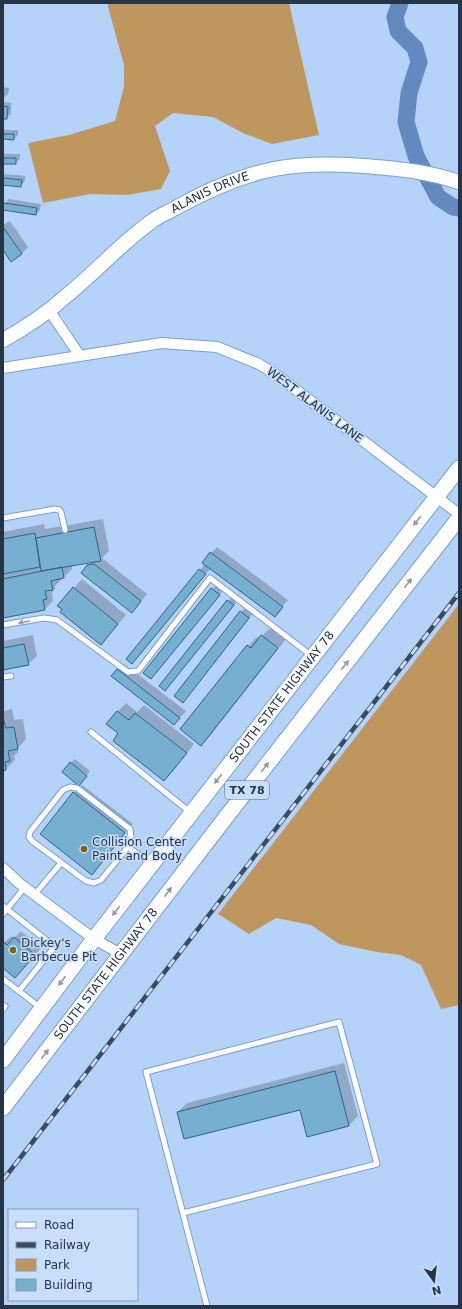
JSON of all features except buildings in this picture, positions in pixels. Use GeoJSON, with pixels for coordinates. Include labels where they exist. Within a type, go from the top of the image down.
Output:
{"type":"FeatureCollection","features":[{"type":"Feature","properties":{"kind":"main road","name":"ALANIS DRIVE"},"geometry":{"type":"LineString","coordinates":[[3,340],[26,328],[49,310],[65,297],[108,256],[152,221],[194,198],[233,182],[265,171],[296,166],[335,164],[401,169],[435,174],[459,182]]}},
{"type":"Feature","properties":{"kind":"main road","name":"SOUTH STATE HIGHWAY 78"},"geometry":{"type":"LineString","coordinates":[[3,1060],[94,939],[459,468]]}},
{"type":"Feature","properties":{"kind":"main road","name":"SOUTH STATE HIGHWAY 78"},"geometry":{"type":"LineString","coordinates":[[3,1108],[223,821],[459,518]]}},
{"type":"Feature","properties":{"kind":"street"},"geometry":{"type":"LineString","coordinates":[[49,310],[80,356]]}},
{"type":"Feature","properties":{"kind":"street","name":"WEST ALANIS LANE"},"geometry":{"type":"LineString","coordinates":[[3,368],[162,343],[217,347],[259,364],[278,376],[459,514]]}},
{"type":"Feature","properties":{"kind":"street"},"geometry":{"type":"LineString","coordinates":[[3,868],[25,887],[94,939],[121,954]]}},
{"type":"Feature","properties":{"kind":"lane"},"geometry":{"type":"LineString","coordinates":[[3,518],[55,509],[61,512],[65,530]]}},
{"type":"Feature","properties":{"kind":"lane"},"geometry":{"type":"LineString","coordinates":[[3,626],[44,618],[57,620],[80,635],[128,672],[138,671],[210,578],[312,657]]}},
{"type":"Feature","properties":{"kind":"lane"},"geometry":{"type":"LineString","coordinates":[[3,677],[11,676]]}},
{"type":"Feature","properties":{"kind":"lane"},"geometry":{"type":"LineString","coordinates":[[91,732],[192,813]]}},
{"type":"Feature","properties":{"kind":"lane"},"geometry":{"type":"LineString","coordinates":[[70,787],[77,788],[130,829],[131,838],[128,847],[101,880],[94,883],[86,881],[32,841],[29,837],[30,832],[63,790],[70,787]]}},
{"type":"Feature","properties":{"kind":"lane"},"geometry":{"type":"LineString","coordinates":[[128,847],[152,865]]}},
{"type":"Feature","properties":{"kind":"lane"},"geometry":{"type":"LineString","coordinates":[[35,894],[61,863]]}},
{"type":"Feature","properties":{"kind":"lane"},"geometry":{"type":"LineString","coordinates":[[3,914],[5,907],[25,887]]}},
{"type":"Feature","properties":{"kind":"lane"},"geometry":{"type":"LineString","coordinates":[[5,907],[50,942],[52,946],[52,950],[18,991]]}},
{"type":"Feature","properties":{"kind":"lane"},"geometry":{"type":"LineString","coordinates":[[3,979],[42,1009]]}},
{"type":"Feature","properties":{"kind":"lane"},"geometry":{"type":"LineString","coordinates":[[183,1213],[377,1164],[339,1022],[146,1072],[207,1306]]}},
{"type":"Feature","properties":{"kind":"green space"},"geometry":{"type":"Polygon","coordinates":[[[107,3],[289,3],[319,135],[272,144],[245,134],[213,117],[173,113],[155,126],[170,171],[161,189],[127,195],[90,194],[43,203],[28,143],[69,135],[115,121],[124,87],[124,65],[107,3]]]}},
{"type":"Feature","properties":{"kind":"green space"},"geometry":{"type":"Polygon","coordinates":[[[459,604],[459,1005],[441,1009],[421,965],[401,955],[377,952],[339,944],[311,925],[276,918],[249,934],[218,914],[459,604]]]}},
{"type":"Feature","properties":{"kind":"waterway"},"geometry":{"type":"LineString","coordinates":[[400,3],[395,17],[398,31],[415,48],[419,62],[409,93],[406,122],[416,156],[438,197],[453,207],[459,208]]}},
{"type":"Feature","properties":{"kind":"railway"},"geometry":{"type":"LineString","coordinates":[[3,1180],[459,593]]}},
{"type":"Feature","properties":{"kind":"place","name":"Collision Center Paint and Body"},"geometry":{"type":"Point","coordinates":[84,849]}},
{"type":"Feature","properties":{"kind":"place","name":"Dickey's Barbecue Pit"},"geometry":{"type":"Point","coordinates":[13,950]}}]}
